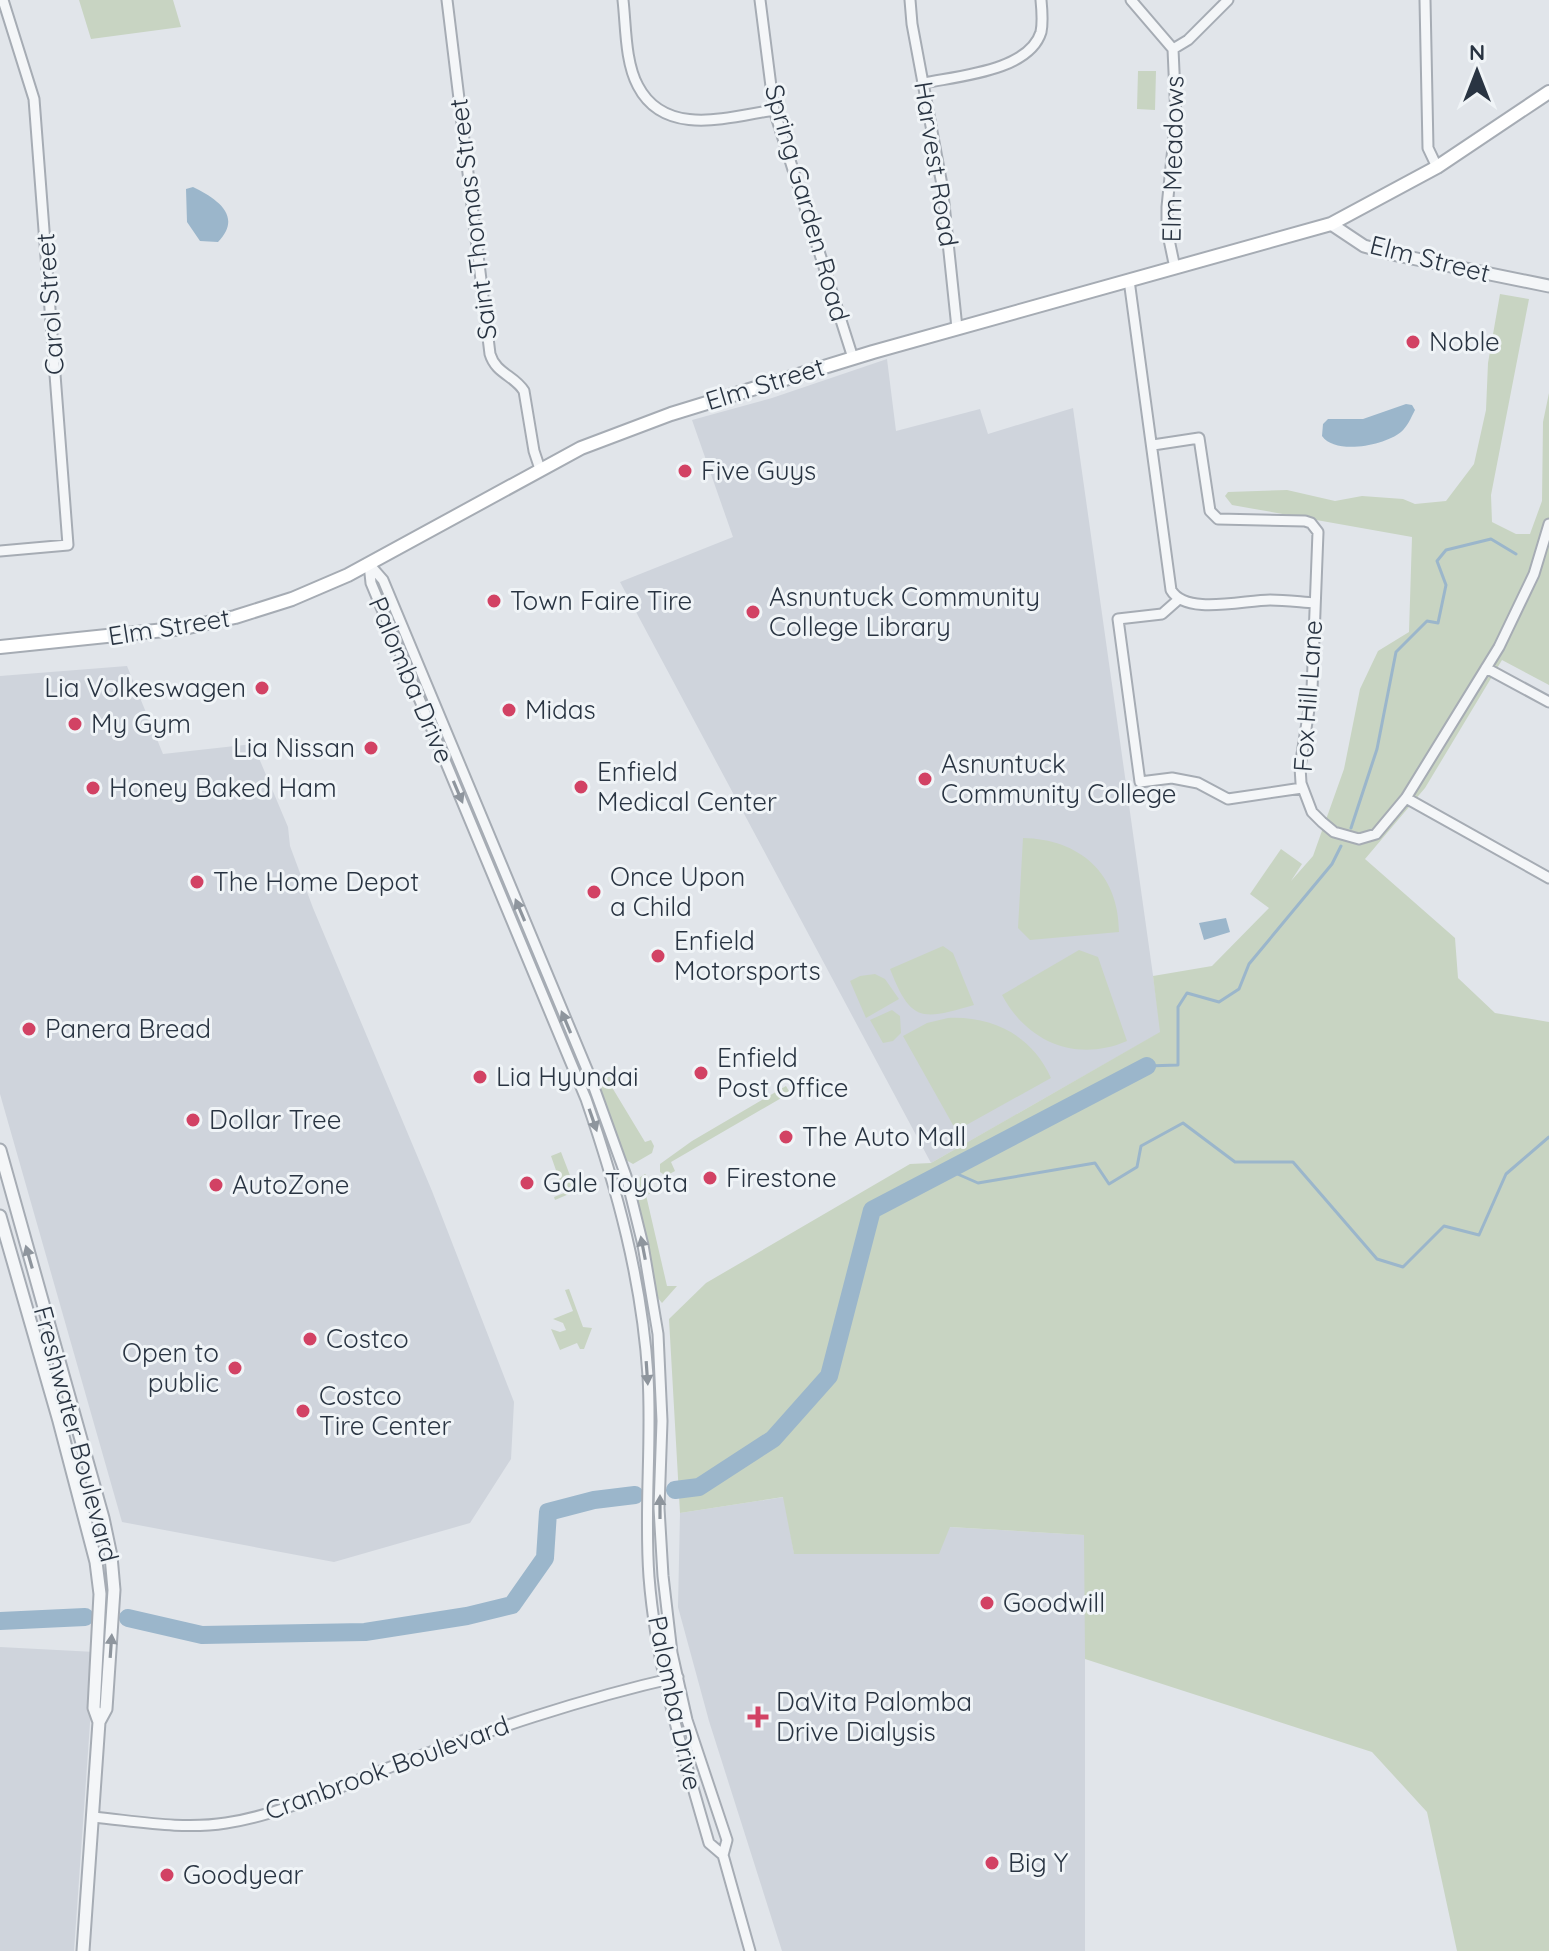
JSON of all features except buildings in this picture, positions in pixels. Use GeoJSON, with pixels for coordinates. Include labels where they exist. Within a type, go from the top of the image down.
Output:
{"type":"FeatureCollection","features":[{"type":"Feature","properties":{"kind":"main road"},"geometry":{"type":"LineString","coordinates":[[1331,224],[1437,167],[1549,92]]}},
{"type":"Feature","properties":{"kind":"main road","name":"Elm Street"},"geometry":{"type":"LineString","coordinates":[[0,647],[139,634],[208,623],[292,599],[369,564],[584,446],[671,414],[957,328],[1331,224]]}},
{"type":"Feature","properties":{"kind":"street","name":"Carol Street"},"geometry":{"type":"LineString","coordinates":[[0,551],[68,545],[34,99],[3,0]]}},
{"type":"Feature","properties":{"kind":"street","name":"Saint Thomas Street"},"geometry":{"type":"LineString","coordinates":[[447,0],[490,354],[493,365],[503,375],[520,384],[524,391],[540,469]]}},
{"type":"Feature","properties":{"kind":"street"},"geometry":{"type":"LineString","coordinates":[[623,0],[637,85],[650,102],[668,116],[698,121],[774,110]]}},
{"type":"Feature","properties":{"kind":"street","name":"Spring Garden Road"},"geometry":{"type":"LineString","coordinates":[[760,0],[774,110],[853,358]]}},
{"type":"Feature","properties":{"kind":"street","name":"Harvest Road"},"geometry":{"type":"LineString","coordinates":[[910,0],[942,185],[957,328]]}},
{"type":"Feature","properties":{"kind":"street"},"geometry":{"type":"LineString","coordinates":[[924,83],[996,69],[1030,49],[1041,33],[1041,0]]}},
{"type":"Feature","properties":{"kind":"street","name":"Elm Meadows"},"geometry":{"type":"LineString","coordinates":[[1131,0],[1173,49],[1176,117],[1167,219],[1175,268]]}},
{"type":"Feature","properties":{"kind":"street","name":"Elm Meadows"},"geometry":{"type":"LineString","coordinates":[[1173,49],[1188,40],[1228,0]]}},
{"type":"Feature","properties":{"kind":"street"},"geometry":{"type":"LineString","coordinates":[[1425,0],[1428,148],[1437,167]]}},
{"type":"Feature","properties":{"kind":"street","name":"Elm Street"},"geometry":{"type":"LineString","coordinates":[[1331,224],[1364,246],[1549,286]]}},
{"type":"Feature","properties":{"kind":"street"},"geometry":{"type":"LineString","coordinates":[[1129,280],[1171,590],[1179,599]]}},
{"type":"Feature","properties":{"kind":"street","name":"Fox Hill Lane"},"geometry":{"type":"LineString","coordinates":[[1153,445],[1199,438],[1210,511],[1218,519],[1305,521],[1316,527],[1312,690],[1300,767],[1302,788],[1312,812],[1334,832],[1359,839],[1376,834],[1406,798]]}},
{"type":"Feature","properties":{"kind":"street"},"geometry":{"type":"LineString","coordinates":[[1549,524],[1534,574],[1486,668],[1406,798],[1549,878]]}},
{"type":"Feature","properties":{"kind":"street","name":"Palomba Drive"},"geometry":{"type":"LineString","coordinates":[[369,564],[383,580],[591,1079],[626,1176],[643,1245],[655,1322],[662,1421],[661,1543],[672,1653],[687,1720],[727,1840],[723,1855],[750,1951]]}},
{"type":"Feature","properties":{"kind":"street","name":"Palomba Drive"},"geometry":{"type":"LineString","coordinates":[[369,564],[371,583],[586,1099],[614,1182],[632,1255],[643,1324],[648,1377],[649,1577],[665,1680],[709,1843],[723,1855]]}},
{"type":"Feature","properties":{"kind":"street","name":"Fox Hill Lane"},"geometry":{"type":"LineString","coordinates":[[1302,788],[1228,799],[1198,783],[1172,778],[1140,782],[1118,619],[1162,614],[1179,599],[1205,605],[1267,600],[1315,603]]}},
{"type":"Feature","properties":{"kind":"street"},"geometry":{"type":"LineString","coordinates":[[1486,668],[1549,702]]}},
{"type":"Feature","properties":{"kind":"street"},"geometry":{"type":"LineString","coordinates":[[542,996],[550,982]]}},
{"type":"Feature","properties":{"kind":"street","name":"Freshwater Boulevard"},"geometry":{"type":"LineString","coordinates":[[0,1150],[103,1518],[112,1567],[114,1590],[106,1709],[99,1722]]}},
{"type":"Feature","properties":{"kind":"street"},"geometry":{"type":"LineString","coordinates":[[614,1182],[626,1176]]}},
{"type":"Feature","properties":{"kind":"street","name":"Freshwater Boulevard"},"geometry":{"type":"LineString","coordinates":[[0,1216],[89,1530],[98,1578],[94,1708],[99,1722],[83,1951]]}},
{"type":"Feature","properties":{"kind":"street"},"geometry":{"type":"LineString","coordinates":[[643,1324],[655,1322]]}},
{"type":"Feature","properties":{"kind":"street"},"geometry":{"type":"LineString","coordinates":[[59,1421],[75,1417]]}},
{"type":"Feature","properties":{"kind":"street"},"geometry":{"type":"LineString","coordinates":[[649,1542],[661,1543]]}},
{"type":"Feature","properties":{"kind":"street","name":"Cranbrook Boulevard"},"geometry":{"type":"LineString","coordinates":[[92,1817],[172,1825],[225,1824],[267,1813],[500,1726],[597,1696],[678,1677]]}},
{"type":"Feature","properties":{"kind":"shaded area","name":"Asnuntuck Community College"},"geometry":{"type":"Polygon","coordinates":[[[887,359],[896,431],[980,409],[988,434],[1073,408],[1161,1032],[931,1163],[620,582],[733,537],[692,420],[772,398],[887,359]]]}},
{"type":"Feature","properties":{"kind":"shaded area"},"geometry":{"type":"Polygon","coordinates":[[[127,666],[163,754],[253,744],[288,827],[290,846],[313,908],[432,1191],[514,1402],[511,1459],[470,1523],[334,1562],[122,1522],[0,1094],[0,676],[127,666]]]}},
{"type":"Feature","properties":{"kind":"shaded area"},"geometry":{"type":"Polygon","coordinates":[[[784,1497],[794,1553],[949,1527],[1085,1535],[1085,1951],[782,1951],[709,1721],[678,1607],[680,1513],[784,1497]]]}},
{"type":"Feature","properties":{"kind":"shaded area"},"geometry":{"type":"Polygon","coordinates":[[[0,1647],[95,1652],[74,1951],[0,1951],[0,1647]]]}},
{"type":"Feature","properties":{"kind":"green space"},"geometry":{"type":"Polygon","coordinates":[[[79,0],[173,0],[181,27],[91,39],[79,0]]]}},
{"type":"Feature","properties":{"kind":"green space"},"geometry":{"type":"Polygon","coordinates":[[[1138,71],[1156,71],[1155,110],[1137,109],[1138,71]]]}},
{"type":"Feature","properties":{"kind":"green space"},"geometry":{"type":"Polygon","coordinates":[[[1500,294],[1529,299],[1491,495],[1492,522],[1516,534],[1530,534],[1542,501],[1543,422],[1549,393],[1549,685],[1502,660],[1425,788],[1365,859],[1455,938],[1458,978],[1495,1013],[1549,1022],[1549,1951],[1457,1951],[1427,1812],[1372,1752],[1085,1659],[1084,1535],[950,1527],[939,1554],[794,1554],[783,1497],[680,1513],[669,1319],[706,1283],[910,1164],[931,1163],[1160,1032],[1153,976],[1212,966],[1269,908],[1250,894],[1281,849],[1302,864],[1291,881],[1313,856],[1344,769],[1360,689],[1378,651],[1409,632],[1412,537],[1232,505],[1225,496],[1228,492],[1287,490],[1335,501],[1362,496],[1403,499],[1415,504],[1446,501],[1474,464],[1486,410],[1488,363],[1500,294]]]}},
{"type":"Feature","properties":{"kind":"green space"},"geometry":{"type":"Polygon","coordinates":[[[1023,838],[1062,845],[1092,863],[1112,893],[1119,932],[1030,940],[1018,928],[1023,838]]]}},
{"type":"Feature","properties":{"kind":"green space"},"geometry":{"type":"Polygon","coordinates":[[[943,946],[953,953],[974,1005],[942,1013],[920,1013],[905,1000],[890,969],[943,946]]]}},
{"type":"Feature","properties":{"kind":"green space"},"geometry":{"type":"Polygon","coordinates":[[[1079,950],[1098,957],[1127,1041],[1089,1050],[1055,1044],[1025,1025],[1002,995],[1079,950]]]}},
{"type":"Feature","properties":{"kind":"green space"},"geometry":{"type":"Polygon","coordinates":[[[875,974],[885,979],[899,999],[866,1018],[850,981],[875,974]]]}},
{"type":"Feature","properties":{"kind":"green space"},"geometry":{"type":"Polygon","coordinates":[[[892,1010],[900,1016],[901,1033],[893,1041],[883,1043],[870,1020],[892,1010]]]}},
{"type":"Feature","properties":{"kind":"green space"},"geometry":{"type":"Polygon","coordinates":[[[948,1018],[981,1021],[1010,1032],[1033,1051],[1051,1078],[961,1128],[953,1125],[903,1036],[927,1023],[948,1018]]]}},
{"type":"Feature","properties":{"kind":"green space"},"geometry":{"type":"Polygon","coordinates":[[[611,1075],[619,1082],[613,1089],[645,1142],[651,1140],[654,1146],[652,1153],[633,1164],[626,1160],[600,1088],[601,1081],[611,1075]]]}},
{"type":"Feature","properties":{"kind":"green space"},"geometry":{"type":"Polygon","coordinates":[[[786,1086],[790,1093],[671,1162],[675,1171],[666,1176],[660,1172],[660,1164],[692,1141],[786,1086]]]}},
{"type":"Feature","properties":{"kind":"green space"},"geometry":{"type":"Polygon","coordinates":[[[561,1152],[576,1191],[555,1200],[554,1197],[564,1193],[551,1156],[561,1152]]]}},
{"type":"Feature","properties":{"kind":"green space"},"geometry":{"type":"Polygon","coordinates":[[[645,1174],[653,1181],[653,1193],[646,1195],[667,1286],[677,1286],[662,1303],[658,1298],[635,1187],[636,1180],[645,1174]]]}},
{"type":"Feature","properties":{"kind":"green space"},"geometry":{"type":"Polygon","coordinates":[[[569,1289],[583,1327],[592,1328],[584,1349],[580,1349],[577,1343],[560,1350],[551,1329],[566,1330],[563,1323],[553,1319],[573,1311],[565,1290],[569,1289]]]}},
{"type":"Feature","properties":{"kind":"water"},"geometry":{"type":"Polygon","coordinates":[[[193,187],[224,208],[228,224],[218,242],[200,241],[187,222],[186,189],[193,187]]]}},
{"type":"Feature","properties":{"kind":"water"},"geometry":{"type":"Polygon","coordinates":[[[1406,404],[1412,405],[1415,410],[1409,422],[1401,432],[1383,441],[1348,447],[1328,442],[1322,436],[1323,424],[1328,419],[1363,419],[1406,404]]]}},
{"type":"Feature","properties":{"kind":"water"},"geometry":{"type":"Polygon","coordinates":[[[1226,918],[1230,932],[1204,940],[1199,923],[1226,918]]]}},
{"type":"Feature","properties":{"kind":"waterway"},"geometry":{"type":"LineString","coordinates":[[1351,828],[1377,749],[1396,652],[1427,621],[1438,623],[1446,585],[1437,561],[1446,550],[1491,539],[1516,554]]}},
{"type":"Feature","properties":{"kind":"waterway"},"geometry":{"type":"LineString","coordinates":[[1147,1066],[1178,1065],[1178,1007],[1187,993],[1219,1002],[1239,989],[1249,964],[1332,864],[1341,846]]}},
{"type":"Feature","properties":{"kind":"waterway"},"geometry":{"type":"LineString","coordinates":[[675,1490],[699,1487],[773,1439],[829,1376],[872,1210],[1147,1066]]}},
{"type":"Feature","properties":{"kind":"waterway"},"geometry":{"type":"LineString","coordinates":[[946,1169],[978,1183],[1095,1163],[1109,1184],[1137,1167],[1141,1146],[1183,1123],[1235,1162],[1293,1162],[1377,1259],[1403,1267],[1444,1226],[1479,1235],[1506,1174],[1549,1137]]}},
{"type":"Feature","properties":{"kind":"waterway"},"geometry":{"type":"LineString","coordinates":[[128,1618],[202,1635],[365,1632],[467,1616],[512,1605],[545,1558],[548,1512],[594,1500],[635,1495]]}},
{"type":"Feature","properties":{"kind":"waterway"},"geometry":{"type":"LineString","coordinates":[[0,1621],[85,1617]]}},
{"type":"Feature","properties":{"kind":"place","name":"Noble"},"geometry":{"type":"Point","coordinates":[1413,342]}},
{"type":"Feature","properties":{"kind":"place","name":"Five Guys"},"geometry":{"type":"Point","coordinates":[685,471]}},
{"type":"Feature","properties":{"kind":"place","name":"Town Faire Tire"},"geometry":{"type":"Point","coordinates":[494,601]}},
{"type":"Feature","properties":{"kind":"place","name":"Asnuntuck Community College Library"},"geometry":{"type":"Point","coordinates":[753,612]}},
{"type":"Feature","properties":{"kind":"place","name":"Lia Volkeswagen"},"geometry":{"type":"Point","coordinates":[262,688]}},
{"type":"Feature","properties":{"kind":"place","name":"Midas"},"geometry":{"type":"Point","coordinates":[509,710]}},
{"type":"Feature","properties":{"kind":"place","name":"My Gym"},"geometry":{"type":"Point","coordinates":[75,724]}},
{"type":"Feature","properties":{"kind":"place","name":"Lia Nissan"},"geometry":{"type":"Point","coordinates":[371,748]}},
{"type":"Feature","properties":{"kind":"place","name":"Asnuntuck Community College"},"geometry":{"type":"Point","coordinates":[925,779]}},
{"type":"Feature","properties":{"kind":"place","name":"Enfield Medical Center"},"geometry":{"type":"Point","coordinates":[581,787]}},
{"type":"Feature","properties":{"kind":"place","name":"Honey Baked Ham"},"geometry":{"type":"Point","coordinates":[93,788]}},
{"type":"Feature","properties":{"kind":"place","name":"The Home Depot"},"geometry":{"type":"Point","coordinates":[197,882]}},
{"type":"Feature","properties":{"kind":"place","name":"Once Upon a Child"},"geometry":{"type":"Point","coordinates":[594,892]}},
{"type":"Feature","properties":{"kind":"place","name":"Enfield Motorsports"},"geometry":{"type":"Point","coordinates":[658,956]}},
{"type":"Feature","properties":{"kind":"place","name":"Panera Bread"},"geometry":{"type":"Point","coordinates":[29,1029]}},
{"type":"Feature","properties":{"kind":"place","name":"Enfield Post Office"},"geometry":{"type":"Point","coordinates":[701,1073]}},
{"type":"Feature","properties":{"kind":"place","name":"Lia Hyundai"},"geometry":{"type":"Point","coordinates":[480,1077]}},
{"type":"Feature","properties":{"kind":"place","name":"Dollar Tree"},"geometry":{"type":"Point","coordinates":[193,1120]}},
{"type":"Feature","properties":{"kind":"place","name":"The Auto Mall"},"geometry":{"type":"Point","coordinates":[786,1137]}},
{"type":"Feature","properties":{"kind":"place","name":"Firestone"},"geometry":{"type":"Point","coordinates":[710,1178]}},
{"type":"Feature","properties":{"kind":"place","name":"Gale Toyota"},"geometry":{"type":"Point","coordinates":[527,1183]}},
{"type":"Feature","properties":{"kind":"place","name":"AutoZone"},"geometry":{"type":"Point","coordinates":[216,1185]}},
{"type":"Feature","properties":{"kind":"place","name":"Costco"},"geometry":{"type":"Point","coordinates":[310,1339]}},
{"type":"Feature","properties":{"kind":"place","name":"Open to public"},"geometry":{"type":"Point","coordinates":[235,1368]}},
{"type":"Feature","properties":{"kind":"place","name":"Costco Tire Center"},"geometry":{"type":"Point","coordinates":[303,1411]}},
{"type":"Feature","properties":{"kind":"place","name":"Goodwill"},"geometry":{"type":"Point","coordinates":[987,1603]}},
{"type":"Feature","properties":{"kind":"place","name":"DaVita Palomba Drive Dialysis"},"geometry":{"type":"Point","coordinates":[758,1717]}},
{"type":"Feature","properties":{"kind":"place","name":"Big Y"},"geometry":{"type":"Point","coordinates":[992,1863]}},
{"type":"Feature","properties":{"kind":"place","name":"Goodyear"},"geometry":{"type":"Point","coordinates":[167,1875]}}]}
